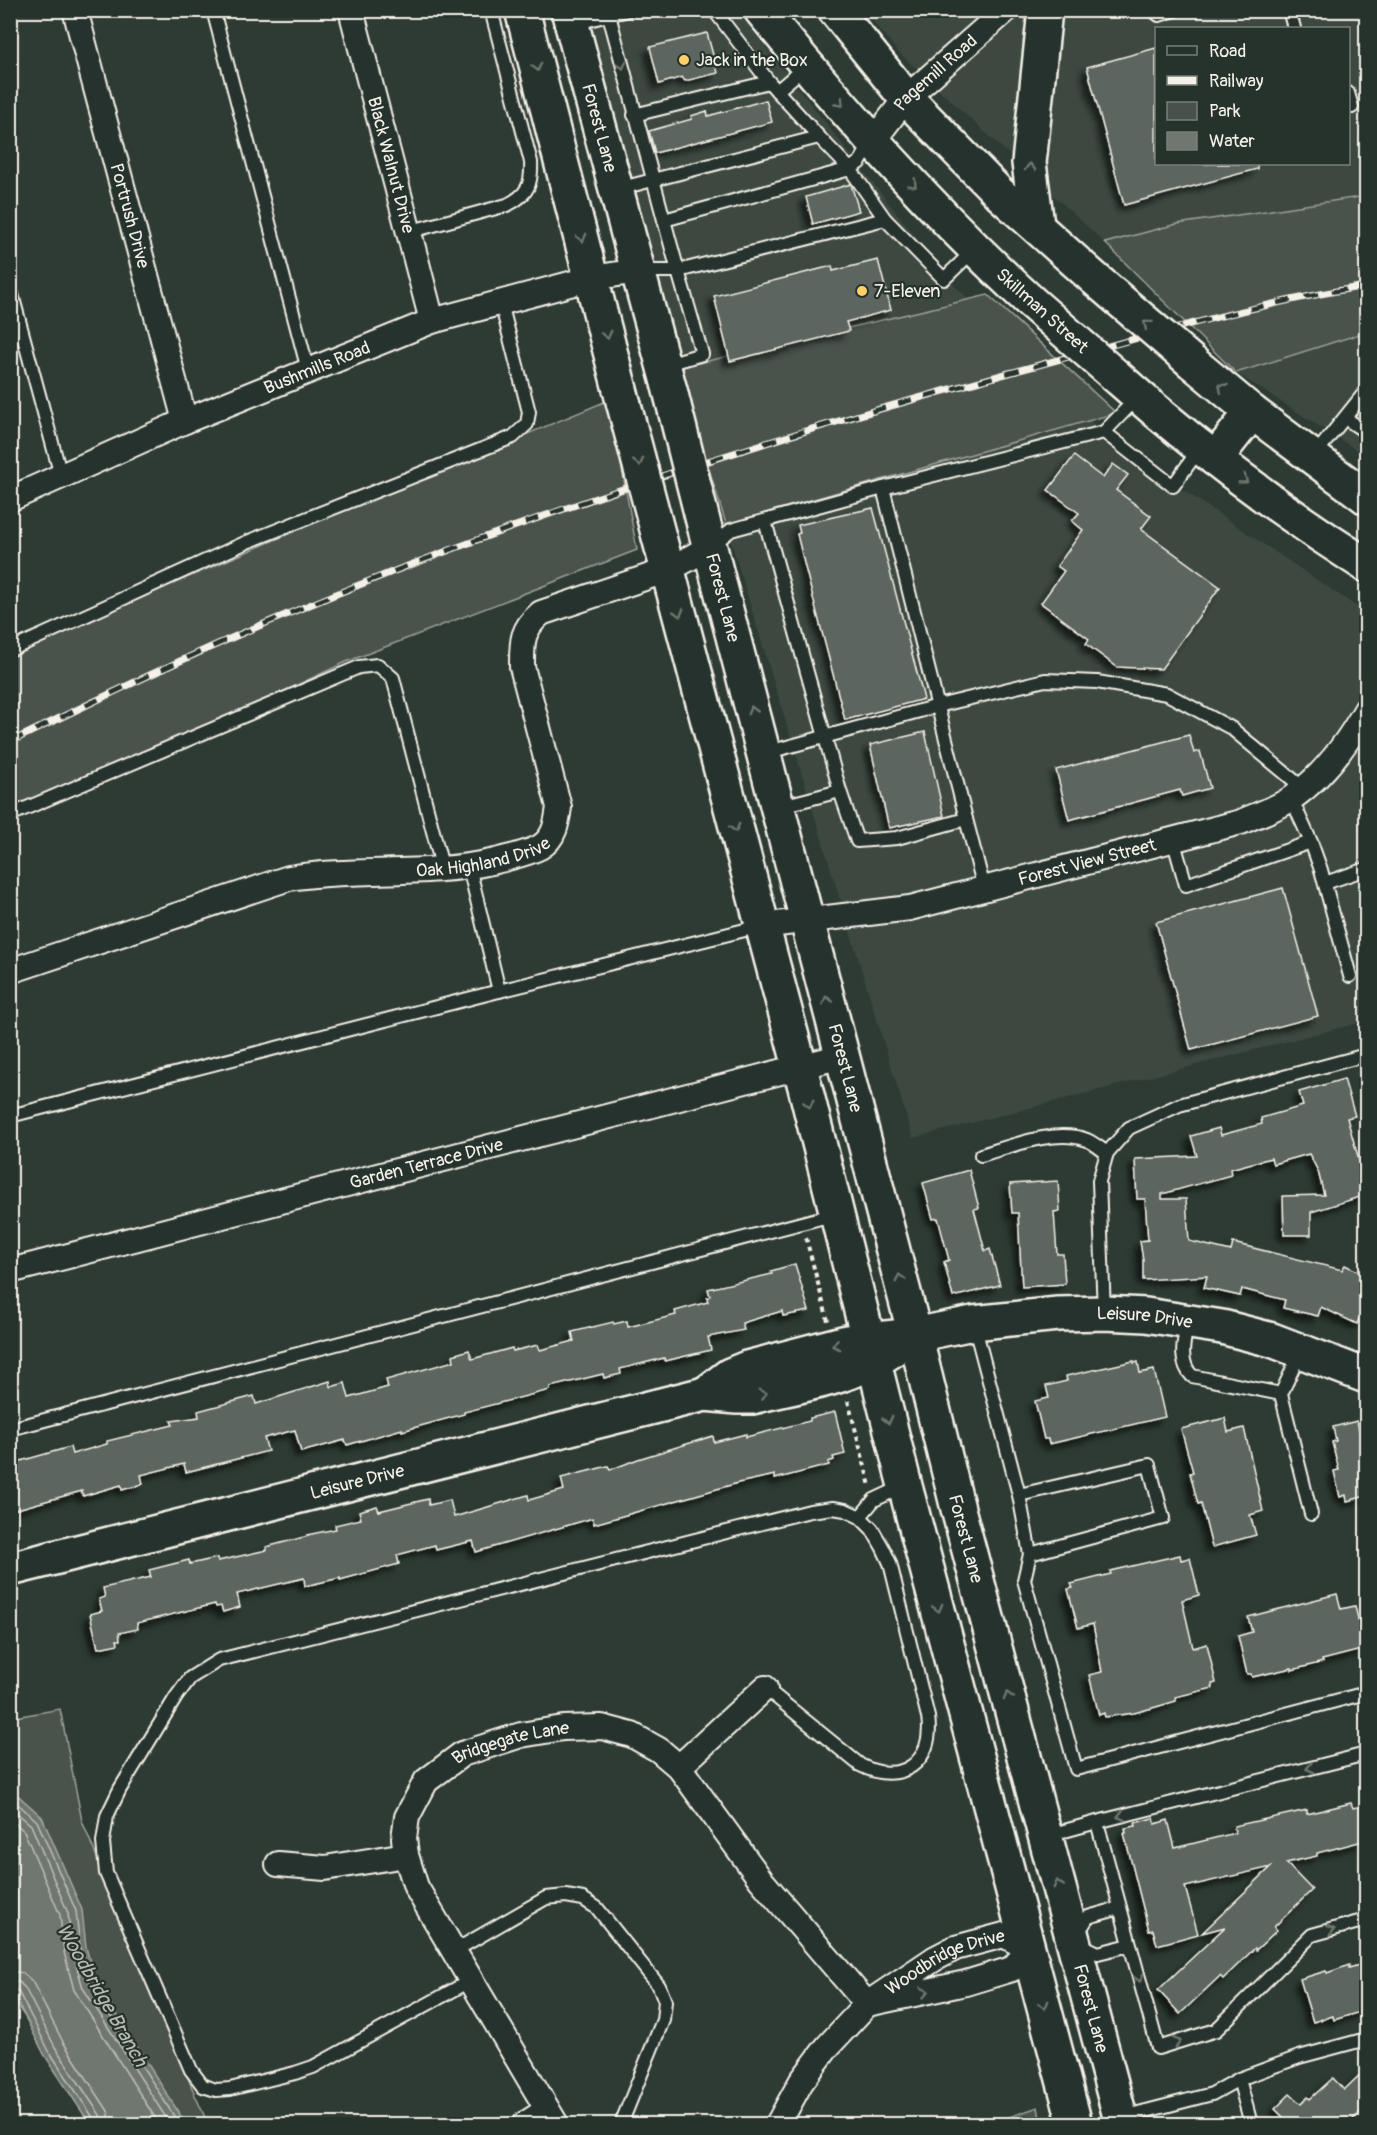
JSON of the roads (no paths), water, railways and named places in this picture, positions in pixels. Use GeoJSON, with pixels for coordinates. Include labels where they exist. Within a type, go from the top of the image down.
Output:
{"type":"FeatureCollection","features":[{"type":"Feature","properties":{"kind":"main road"},"geometry":{"type":"LineString","coordinates":[[522,10],[761,926],[800,1067],[905,1486],[1075,2124]]}},
{"type":"Feature","properties":{"kind":"main road","name":"Skillman Street"},"geometry":{"type":"LineString","coordinates":[[761,10],[873,141],[975,250],[1030,302],[1208,453],[1323,537],[1366,565]]}},
{"type":"Feature","properties":{"kind":"main road"},"geometry":{"type":"LineString","coordinates":[[835,10],[906,98],[1000,194],[1095,279],[1252,412],[1366,497]]}},
{"type":"Feature","properties":{"kind":"main road"},"geometry":{"type":"LineString","coordinates":[[1037,225],[1029,163],[1045,10]]}},
{"type":"Feature","properties":{"kind":"main road","name":"Forest Lane"},"geometry":{"type":"LineString","coordinates":[[583,15],[617,189],[915,1335],[958,1509],[1121,2121]]}},
{"type":"Feature","properties":{"kind":"main road"},"geometry":{"type":"LineString","coordinates":[[1208,453],[1252,412]]}},
{"type":"Feature","properties":{"kind":"main road","name":"Leisure Drive"},"geometry":{"type":"LineString","coordinates":[[10,1569],[705,1394],[752,1397],[854,1371],[871,1351],[915,1335],[973,1323],[1058,1314],[1104,1313],[1188,1321],[1272,1340],[1366,1376]]}},
{"type":"Feature","properties":{"kind":"main road"},"geometry":{"type":"LineString","coordinates":[[1029,1949],[1073,1941]]}},
{"type":"Feature","properties":{"kind":"street","name":"Portrush Drive"},"geometry":{"type":"LineString","coordinates":[[75,10],[184,421]]}},
{"type":"Feature","properties":{"kind":"street","name":"Black Walnut Drive"},"geometry":{"type":"LineString","coordinates":[[351,10],[432,321]]}},
{"type":"Feature","properties":{"kind":"street","name":"Pagemill Road"},"geometry":{"type":"LineString","coordinates":[[873,141],[906,98],[993,14]]}},
{"type":"Feature","properties":{"kind":"street","name":"Bushmills Road"},"geometry":{"type":"LineString","coordinates":[[10,499],[184,421],[432,321],[592,278],[638,271]]}},
{"type":"Feature","properties":{"kind":"street","name":"Oak Highland Drive"},"geometry":{"type":"LineString","coordinates":[[10,971],[289,878],[317,873],[417,872],[469,867],[515,856],[542,846],[556,830],[559,807],[522,667],[522,645],[529,624],[541,613],[668,570],[707,536]]}},
{"type":"Feature","properties":{"kind":"street","name":"Forest View Street"},"geometry":{"type":"LineString","coordinates":[[761,926],[910,908],[1241,822],[1297,793],[1329,763],[1364,718]]}},
{"type":"Feature","properties":{"kind":"street","name":"Garden Terrace Drive"},"geometry":{"type":"LineString","coordinates":[[10,1272],[842,1056]]}},
{"type":"Feature","properties":{"kind":"street"},"geometry":{"type":"LineString","coordinates":[[679,1767],[765,1688]]}},
{"type":"Feature","properties":{"kind":"street","name":"Bridgegate Lane"},"geometry":{"type":"LineString","coordinates":[[552,2117],[416,1887],[406,1855],[407,1816],[426,1781],[471,1751],[521,1736],[563,1728],[602,1727],[632,1735],[659,1750],[679,1767],[762,1880],[867,2004]]}},
{"type":"Feature","properties":{"kind":"street"},"geometry":{"type":"LineString","coordinates":[[278,1864],[326,1868],[406,1855]]}},
{"type":"Feature","properties":{"kind":"street","name":"Woodbridge Drive"},"geometry":{"type":"LineString","coordinates":[[777,2124],[808,2073],[828,2046],[867,2004],[934,1959],[955,1948],[1004,1935],[1029,1949],[1012,1969],[966,1983],[867,2004]]}},
{"type":"Feature","properties":{"kind":"street"},"geometry":{"type":"LineString","coordinates":[[525,2124],[552,2117]]}},
{"type":"Feature","properties":{"kind":"lane"},"geometry":{"type":"LineString","coordinates":[[213,10],[308,370]]}},
{"type":"Feature","properties":{"kind":"lane"},"geometry":{"type":"LineString","coordinates":[[408,232],[507,205],[519,199],[532,179],[531,162],[491,10]]}},
{"type":"Feature","properties":{"kind":"lane"},"geometry":{"type":"LineString","coordinates":[[628,10],[583,15],[634,115],[702,354],[667,380]]}},
{"type":"Feature","properties":{"kind":"lane"},"geometry":{"type":"LineString","coordinates":[[714,10],[773,86],[850,169],[885,219],[944,279],[975,250]]}},
{"type":"Feature","properties":{"kind":"lane"},"geometry":{"type":"LineString","coordinates":[[1154,10],[1159,15],[1175,10]]}},
{"type":"Feature","properties":{"kind":"lane"},"geometry":{"type":"LineString","coordinates":[[1289,10],[1294,27]]}},
{"type":"Feature","properties":{"kind":"lane"},"geometry":{"type":"LineString","coordinates":[[634,115],[773,86],[807,66]]}},
{"type":"Feature","properties":{"kind":"lane"},"geometry":{"type":"LineString","coordinates":[[1350,100],[1352,107]]}},
{"type":"Feature","properties":{"kind":"lane"},"geometry":{"type":"LineString","coordinates":[[617,189],[819,136]]}},
{"type":"Feature","properties":{"kind":"lane"},"geometry":{"type":"LineString","coordinates":[[664,220],[850,169],[860,162],[873,141]]}},
{"type":"Feature","properties":{"kind":"lane"},"geometry":{"type":"LineString","coordinates":[[638,271],[678,271],[885,219]]}},
{"type":"Feature","properties":{"kind":"lane"},"geometry":{"type":"LineString","coordinates":[[10,287],[61,476]]}},
{"type":"Feature","properties":{"kind":"lane"},"geometry":{"type":"LineString","coordinates":[[10,650],[247,542],[513,437],[527,424],[529,412],[501,303]]}},
{"type":"Feature","properties":{"kind":"lane"},"geometry":{"type":"LineString","coordinates":[[707,536],[883,488],[1104,432],[1128,387]]}},
{"type":"Feature","properties":{"kind":"lane"},"geometry":{"type":"LineString","coordinates":[[1313,458],[1366,391]]}},
{"type":"Feature","properties":{"kind":"lane"},"geometry":{"type":"LineString","coordinates":[[1345,418],[1366,432]]}},
{"type":"Feature","properties":{"kind":"lane"},"geometry":{"type":"LineString","coordinates":[[1104,432],[1173,486],[1208,453]]}},
{"type":"Feature","properties":{"kind":"lane"},"geometry":{"type":"LineString","coordinates":[[883,488],[984,888]]}},
{"type":"Feature","properties":{"kind":"lane"},"geometry":{"type":"LineString","coordinates":[[765,521],[840,791],[857,841],[897,838],[966,819]]}},
{"type":"Feature","properties":{"kind":"lane"},"geometry":{"type":"LineString","coordinates":[[10,815],[359,667],[378,665],[393,678],[443,870]]}},
{"type":"Feature","properties":{"kind":"lane"},"geometry":{"type":"LineString","coordinates":[[763,753],[1045,680],[1096,682],[1167,694],[1231,728],[1297,793],[1350,976]]}},
{"type":"Feature","properties":{"kind":"lane"},"geometry":{"type":"LineString","coordinates":[[777,807],[840,791]]}},
{"type":"Feature","properties":{"kind":"lane"},"geometry":{"type":"LineString","coordinates":[[1173,839],[1186,885],[1311,842]]}},
{"type":"Feature","properties":{"kind":"lane"},"geometry":{"type":"LineString","coordinates":[[469,867],[499,991]]}},
{"type":"Feature","properties":{"kind":"lane"},"geometry":{"type":"LineString","coordinates":[[1324,883],[1366,869]]}},
{"type":"Feature","properties":{"kind":"lane"},"geometry":{"type":"LineString","coordinates":[[10,1116],[761,926]]}},
{"type":"Feature","properties":{"kind":"lane"},"geometry":{"type":"LineString","coordinates":[[1104,1313],[1099,1181],[1107,1153],[1129,1128],[1179,1105],[1366,1055]]}},
{"type":"Feature","properties":{"kind":"lane"},"geometry":{"type":"LineString","coordinates":[[981,1155],[1042,1138],[1068,1137],[1087,1140],[1107,1153]]}},
{"type":"Feature","properties":{"kind":"lane"},"geometry":{"type":"LineString","coordinates":[[10,1429],[836,1214]]}},
{"type":"Feature","properties":{"kind":"lane"},"geometry":{"type":"LineString","coordinates":[[1188,1321],[1182,1353],[1186,1370],[1191,1376],[1281,1394]]}},
{"type":"Feature","properties":{"kind":"lane"},"geometry":{"type":"LineString","coordinates":[[973,1323],[1019,1495],[1030,1554],[1024,1580],[1076,1770],[1366,1693]]}},
{"type":"Feature","properties":{"kind":"lane"},"geometry":{"type":"LineString","coordinates":[[1302,1350],[1281,1394],[1311,1514]]}},
{"type":"Feature","properties":{"kind":"lane"},"geometry":{"type":"LineString","coordinates":[[1019,1495],[1149,1465],[1163,1518],[1030,1554]]}},
{"type":"Feature","properties":{"kind":"lane"},"geometry":{"type":"LineString","coordinates":[[860,1517],[874,1500],[905,1486]]}},
{"type":"Feature","properties":{"kind":"lane"},"geometry":{"type":"LineString","coordinates":[[470,1981],[313,2067],[230,2089],[216,2090],[203,2086],[190,2070],[106,1873],[103,1842],[107,1816],[120,1789],[190,1678],[219,1660],[810,1511],[832,1508],[846,1510],[860,1517],[872,1529],[890,1563],[931,1731],[927,1746],[918,1761],[905,1770],[890,1774],[874,1773],[765,1688]]}},
{"type":"Feature","properties":{"kind":"lane"},"geometry":{"type":"LineString","coordinates":[[1046,1836],[1366,1754]]}},
{"type":"Feature","properties":{"kind":"lane"},"geometry":{"type":"LineString","coordinates":[[1097,1822],[1158,2048],[1216,2030],[1312,1935],[1366,1920]]}},
{"type":"Feature","properties":{"kind":"lane"},"geometry":{"type":"LineString","coordinates":[[454,1950],[546,1898],[566,1896],[583,1899],[597,1908],[658,1986],[665,2001],[663,2020],[621,2124]]}},
{"type":"Feature","properties":{"kind":"lane"},"geometry":{"type":"LineString","coordinates":[[1120,1908],[1088,1917],[1073,1941],[1098,1953],[1130,1945]]}},
{"type":"Feature","properties":{"kind":"lane"},"geometry":{"type":"LineString","coordinates":[[1121,2121],[1212,2094],[1239,2079],[1299,2057],[1366,2039]]}},
{"type":"Feature","properties":{"kind":"lane"},"geometry":{"type":"LineString","coordinates":[[1239,2079],[1251,2124]]}},
{"type":"Feature","properties":{"kind":"water","name":"Woodbridge Branch"},"geometry":{"type":"Polygon","coordinates":[[[11,1789],[42,1817],[82,1910],[86,1947],[95,1981],[186,2124],[90,2124],[44,2054],[11,1989],[11,1789]]]}},
{"type":"Feature","properties":{"kind":"railway"},"geometry":{"type":"LineString","coordinates":[[10,742],[278,618],[458,547],[640,483],[824,425],[1009,373],[1276,303],[1366,286]]}},
{"type":"Feature","properties":{"kind":"place","name":"Jack in the Box"},"geometry":{"type":"Point","coordinates":[684,60]}},
{"type":"Feature","properties":{"kind":"place","name":"7-Eleven"},"geometry":{"type":"Point","coordinates":[862,291]}}]}
